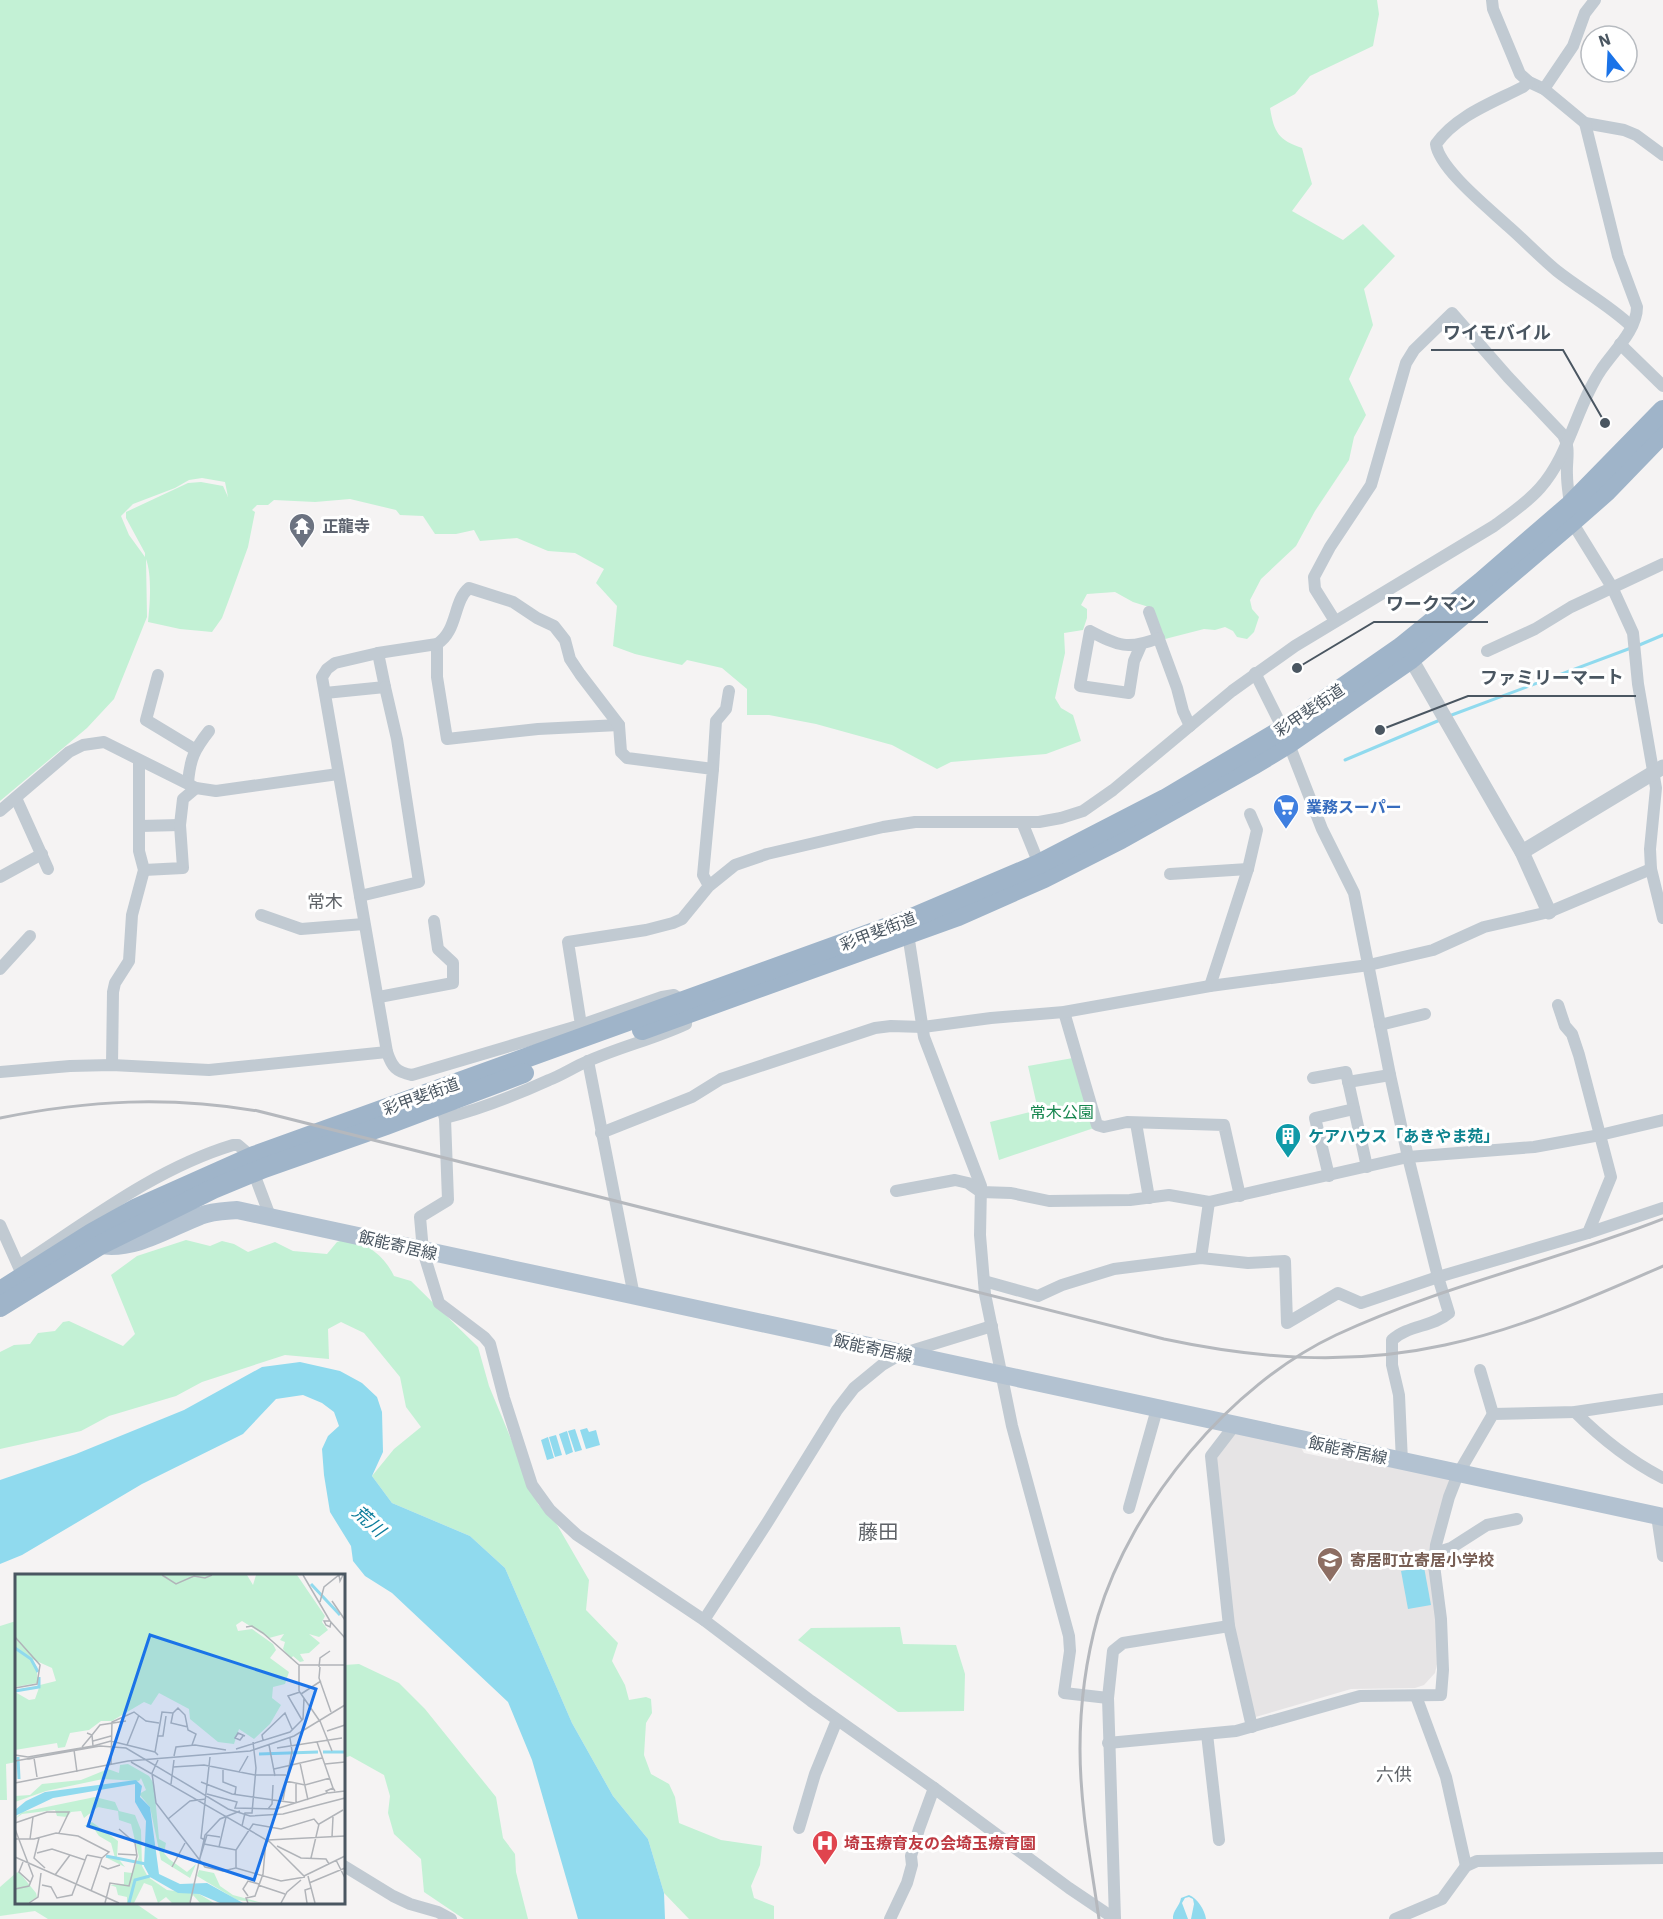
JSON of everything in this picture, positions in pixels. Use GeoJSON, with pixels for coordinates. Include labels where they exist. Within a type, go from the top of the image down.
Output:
{"type":"FeatureCollection","features":[{"type":"Feature","properties":{"kind":"highway","name":"彩甲斐街道"},"geometry":{"type":"LineString","coordinates":[[1571,513],[1663,410]]}},
{"type":"Feature","properties":{"kind":"highway","name":"彩甲斐街道"},"geometry":{"type":"LineString","coordinates":[[96,1239],[135,1209],[254,1155],[366,1115],[958,916],[1113,844],[1170,813],[1406,653],[1480,582],[1571,513],[1606,492],[1663,434]]}},
{"type":"Feature","properties":{"kind":"highway","name":"彩甲斐街道"},"geometry":{"type":"LineString","coordinates":[[0,1291],[96,1239],[264,1168],[386,1125],[573,1054],[905,921],[1039,864],[1285,736]]}},
{"type":"Feature","properties":{"kind":"highway","name":"彩甲斐街道"},"geometry":{"type":"LineString","coordinates":[[0,1307],[23,1278]]}},
{"type":"Feature","properties":{"kind":"main road","name":"飯能寄居線"},"geometry":{"type":"LineString","coordinates":[[96,1239],[114,1247],[129,1244],[201,1215],[237,1210],[1660,1517]]}},
{"type":"Feature","properties":{"kind":"street"},"geometry":{"type":"LineString","coordinates":[[1492,0],[1493,9],[1520,74],[1529,82],[1544,89],[1585,123],[1624,130],[1636,135],[1663,155]]}},
{"type":"Feature","properties":{"kind":"street"},"geometry":{"type":"LineString","coordinates":[[1544,89],[1573,45],[1594,0]]}},
{"type":"Feature","properties":{"kind":"street"},"geometry":{"type":"LineString","coordinates":[[1529,82],[1473,111],[1441,137],[1436,144],[1437,150],[1454,175],[1483,204],[1556,270],[1621,316],[1631,327]]}},
{"type":"Feature","properties":{"kind":"street"},"geometry":{"type":"LineString","coordinates":[[581,1025],[568,942],[646,930],[673,923],[682,918],[710,886],[735,865],[767,854],[883,827],[915,822],[1022,822],[1061,818],[1083,811],[1113,790],[1255,673],[1335,621],[1494,526],[1522,505],[1540,488],[1556,466],[1599,372],[1620,344],[1637,315],[1637,307],[1618,256],[1585,123]]}},
{"type":"Feature","properties":{"kind":"street"},"geometry":{"type":"LineString","coordinates":[[1335,621],[1315,589],[1314,577],[1330,547],[1371,485],[1406,363],[1414,350],[1452,313],[1567,442],[1571,513],[1612,587],[1633,633],[1638,684],[1658,770],[1650,849],[1651,869],[1663,918]]}},
{"type":"Feature","properties":{"kind":"street"},"geometry":{"type":"LineString","coordinates":[[1620,344],[1663,386]]}},
{"type":"Feature","properties":{"kind":"street"},"geometry":{"type":"LineString","coordinates":[[1486,651],[1535,629],[1571,607],[1663,564]]}},
{"type":"Feature","properties":{"kind":"street"},"geometry":{"type":"LineString","coordinates":[[712,769],[627,758],[621,752],[619,725],[570,659],[565,640],[554,626],[513,602],[469,588],[463,592],[449,630],[443,640],[437,644],[378,653],[335,663],[322,677],[387,1052],[392,1065],[399,1072],[432,1076],[662,997],[674,995],[685,1008],[686,1024],[588,1061],[540,1084],[464,1113],[444,1115],[448,1200],[420,1216],[423,1251],[439,1303],[490,1344],[504,1398],[532,1485],[538,1497],[577,1535],[704,1620],[837,1720],[1115,1919]]}},
{"type":"Feature","properties":{"kind":"street"},"geometry":{"type":"LineString","coordinates":[[1149,612],[1190,726]]}},
{"type":"Feature","properties":{"kind":"street"},"geometry":{"type":"LineString","coordinates":[[1141,645],[1134,661],[1129,693],[1080,686],[1090,631],[1122,646],[1141,645],[1159,638]]}},
{"type":"Feature","properties":{"kind":"street"},"geometry":{"type":"LineString","coordinates":[[437,644],[437,677],[444,735],[447,740],[538,729],[619,725]]}},
{"type":"Feature","properties":{"kind":"street"},"geometry":{"type":"LineString","coordinates":[[360,896],[418,882],[398,739],[378,653]]}},
{"type":"Feature","properties":{"kind":"street"},"geometry":{"type":"LineString","coordinates":[[1406,653],[1522,852],[1549,912]]}},
{"type":"Feature","properties":{"kind":"street"},"geometry":{"type":"LineString","coordinates":[[1255,673],[1285,736],[1322,829],[1354,893],[1408,1157],[1438,1279],[1448,1306],[1449,1313],[1442,1319],[1398,1334],[1392,1340],[1392,1365],[1399,1395],[1402,1462]]}},
{"type":"Feature","properties":{"kind":"street"},"geometry":{"type":"LineString","coordinates":[[158,675],[146,720],[194,750]]}},
{"type":"Feature","properties":{"kind":"street"},"geometry":{"type":"LineString","coordinates":[[325,693],[385,687]]}},
{"type":"Feature","properties":{"kind":"street"},"geometry":{"type":"LineString","coordinates":[[710,886],[703,875],[716,721],[726,709],[729,691]]}},
{"type":"Feature","properties":{"kind":"street"},"geometry":{"type":"LineString","coordinates":[[144,870],[183,868],[180,825],[183,799],[192,785],[189,764],[194,750],[208,731]]}},
{"type":"Feature","properties":{"kind":"street"},"geometry":{"type":"LineString","coordinates":[[0,811],[69,752],[83,745],[104,742],[192,785],[216,791],[338,774]]}},
{"type":"Feature","properties":{"kind":"street"},"geometry":{"type":"LineString","coordinates":[[112,1065],[113,992],[115,983],[129,961],[132,915],[144,870],[140,851],[139,761]]}},
{"type":"Feature","properties":{"kind":"street"},"geometry":{"type":"LineString","coordinates":[[1522,852],[1658,770]]}},
{"type":"Feature","properties":{"kind":"street"},"geometry":{"type":"LineString","coordinates":[[16,798],[48,869]]}},
{"type":"Feature","properties":{"kind":"street"},"geometry":{"type":"LineString","coordinates":[[1210,986],[1248,868],[1257,830],[1250,814]]}},
{"type":"Feature","properties":{"kind":"street"},"geometry":{"type":"LineString","coordinates":[[1022,822],[1039,864]]}},
{"type":"Feature","properties":{"kind":"street"},"geometry":{"type":"LineString","coordinates":[[140,826],[180,825]]}},
{"type":"Feature","properties":{"kind":"street"},"geometry":{"type":"LineString","coordinates":[[0,877],[42,854]]}},
{"type":"Feature","properties":{"kind":"street"},"geometry":{"type":"LineString","coordinates":[[1170,874],[1248,868]]}},
{"type":"Feature","properties":{"kind":"street"},"geometry":{"type":"LineString","coordinates":[[601,1133],[692,1097],[721,1079],[875,1028],[922,1027],[1064,1012],[1210,986],[1369,965],[1433,950],[1484,927],[1549,912],[1651,869]]}},
{"type":"Feature","properties":{"kind":"street"},"geometry":{"type":"LineString","coordinates":[[261,915],[301,929],[364,924]]}},
{"type":"Feature","properties":{"kind":"street"},"geometry":{"type":"LineString","coordinates":[[379,997],[453,983],[453,963],[438,949],[434,921]]}},
{"type":"Feature","properties":{"kind":"street"},"geometry":{"type":"LineString","coordinates":[[908,934],[924,1037],[981,1186],[980,1235],[984,1281],[992,1326],[1012,1426],[1069,1636],[1070,1651],[1064,1693],[1104,1698]]}},
{"type":"Feature","properties":{"kind":"street"},"geometry":{"type":"LineString","coordinates":[[2,962],[30,936]]}},
{"type":"Feature","properties":{"kind":"street"},"geometry":{"type":"LineString","coordinates":[[1558,1005],[1579,1055],[1611,1177],[1588,1233]]}},
{"type":"Feature","properties":{"kind":"street"},"geometry":{"type":"LineString","coordinates":[[1064,1012],[1097,1125],[1104,1127],[1127,1122],[1224,1125],[1240,1196]]}},
{"type":"Feature","properties":{"kind":"street"},"geometry":{"type":"LineString","coordinates":[[1380,1025],[1425,1014]]}},
{"type":"Feature","properties":{"kind":"street"},"geometry":{"type":"LineString","coordinates":[[0,1072],[112,1065],[209,1070],[387,1052]]}},
{"type":"Feature","properties":{"kind":"street"},"geometry":{"type":"LineString","coordinates":[[588,1061],[634,1296]]}},
{"type":"Feature","properties":{"kind":"street"},"geometry":{"type":"LineString","coordinates":[[1313,1078],[1346,1072],[1367,1167]]}},
{"type":"Feature","properties":{"kind":"street"},"geometry":{"type":"LineString","coordinates":[[1348,1082],[1390,1075]]}},
{"type":"Feature","properties":{"kind":"street"},"geometry":{"type":"LineString","coordinates":[[1329,1176],[1315,1118],[1354,1109]]}},
{"type":"Feature","properties":{"kind":"street"},"geometry":{"type":"LineString","coordinates":[[896,1191],[955,1180],[968,1183],[981,1192],[1011,1193],[1049,1201],[1149,1198],[1169,1195],[1209,1202],[1408,1157],[1534,1147],[1663,1120]]}},
{"type":"Feature","properties":{"kind":"street"},"geometry":{"type":"LineString","coordinates":[[1136,1123],[1149,1198]]}},
{"type":"Feature","properties":{"kind":"street"},"geometry":{"type":"LineString","coordinates":[[0,1225],[23,1278],[116,1202],[176,1168],[233,1145],[238,1145],[245,1151]]}},
{"type":"Feature","properties":{"kind":"street"},"geometry":{"type":"LineString","coordinates":[[256,1179],[270,1216]]}},
{"type":"Feature","properties":{"kind":"street"},"geometry":{"type":"LineString","coordinates":[[1201,1258],[1209,1202]]}},
{"type":"Feature","properties":{"kind":"street"},"geometry":{"type":"LineString","coordinates":[[984,1281],[1038,1296],[1062,1285],[1114,1269],[1201,1258],[1248,1263],[1286,1261],[1287,1323],[1338,1293],[1361,1303],[1663,1208]]}},
{"type":"Feature","properties":{"kind":"street"},"geometry":{"type":"LineString","coordinates":[[704,1620],[837,1410],[854,1388],[882,1365],[901,1354],[992,1326]]}},
{"type":"Feature","properties":{"kind":"street"},"geometry":{"type":"LineString","coordinates":[[1108,1743],[1207,1734],[1252,1727],[1360,1696],[1441,1695],[1443,1670],[1441,1619],[1435,1553],[1449,1497],[1458,1474],[1493,1414],[1480,1370]]}},
{"type":"Feature","properties":{"kind":"street"},"geometry":{"type":"LineString","coordinates":[[1493,1414],[1575,1412],[1663,1399]]}},
{"type":"Feature","properties":{"kind":"street"},"geometry":{"type":"LineString","coordinates":[[1129,1508],[1157,1409]]}},
{"type":"Feature","properties":{"kind":"street"},"geometry":{"type":"LineString","coordinates":[[1575,1412],[1597,1435],[1644,1468],[1663,1478]]}},
{"type":"Feature","properties":{"kind":"street"},"geometry":{"type":"LineString","coordinates":[[1231,1425],[1210,1456],[1229,1626],[1252,1727]]}},
{"type":"Feature","properties":{"kind":"street"},"geometry":{"type":"LineString","coordinates":[[1660,1517],[1663,1556]]}},
{"type":"Feature","properties":{"kind":"street"},"geometry":{"type":"LineString","coordinates":[[1435,1553],[1451,1548],[1487,1525],[1517,1519]]}},
{"type":"Feature","properties":{"kind":"street"},"geometry":{"type":"LineString","coordinates":[[1115,1919],[1104,1698],[1113,1652],[1123,1643],[1229,1626]]}},
{"type":"Feature","properties":{"kind":"street"},"geometry":{"type":"LineString","coordinates":[[1416,1696],[1446,1777],[1466,1866]]}},
{"type":"Feature","properties":{"kind":"street"},"geometry":{"type":"LineString","coordinates":[[799,1828],[814,1774],[837,1720]]}},
{"type":"Feature","properties":{"kind":"street"},"geometry":{"type":"LineString","coordinates":[[1207,1734],[1219,1840]]}},
{"type":"Feature","properties":{"kind":"street"},"geometry":{"type":"LineString","coordinates":[[890,1919],[907,1883],[912,1865],[911,1856],[933,1788]]}},
{"type":"Feature","properties":{"kind":"street"},"geometry":{"type":"LineString","coordinates":[[1395,1919],[1442,1899],[1466,1866],[1477,1861],[1663,1858]]}},
{"type":"Feature","properties":{"kind":"street"},"geometry":{"type":"LineString","coordinates":[[345,1867],[393,1896],[451,1919]]}},
{"type":"Feature","properties":{"kind":"shaded area","name":"寄居町立寄居小学校"},"geometry":{"type":"Polygon","coordinates":[[[1234,1433],[1299,1444],[1304,1453],[1338,1460],[1340,1454],[1451,1480],[1445,1496],[1437,1609],[1437,1664],[1435,1673],[1424,1685],[1415,1688],[1351,1689],[1252,1718],[1232,1625],[1214,1457],[1234,1433]]]}},
{"type":"Feature","properties":{"kind":"green space"},"geometry":{"type":"Polygon","coordinates":[[[0,0],[1377,0],[1379,14],[1373,46],[1310,76],[1295,94],[1270,108],[1273,124],[1279,134],[1288,142],[1302,148],[1312,184],[1292,211],[1343,240],[1363,224],[1395,256],[1364,289],[1373,325],[1349,379],[1366,415],[1354,437],[1349,460],[1315,511],[1296,546],[1261,579],[1250,600],[1252,609],[1259,617],[1254,632],[1247,639],[1237,637],[1233,631],[1225,627],[1215,630],[1204,629],[1165,639],[1152,608],[1133,602],[1115,592],[1087,594],[1081,605],[1087,609],[1083,630],[1064,633],[1065,653],[1055,698],[1061,708],[1073,715],[1081,741],[1046,754],[951,762],[937,769],[892,745],[816,724],[769,715],[747,715],[747,689],[722,668],[687,660],[682,665],[635,654],[613,646],[617,606],[596,583],[604,569],[575,553],[548,551],[517,538],[480,541],[474,530],[456,534],[435,534],[423,516],[400,515],[396,510],[350,499],[315,502],[274,500],[268,505],[257,505],[252,510],[255,512],[248,547],[222,618],[212,632],[180,629],[148,622],[150,581],[146,559],[147,617],[114,699],[87,728],[0,801],[0,0]],[[202,478],[189,480],[175,488],[133,504],[121,516],[129,535],[145,557],[126,518],[126,512],[188,483],[201,482],[223,486],[228,497],[225,482],[202,478]]]}},
{"type":"Feature","properties":{"kind":"green space","name":"常木公園"},"geometry":{"type":"Polygon","coordinates":[[[1073,1058],[1094,1128],[999,1160],[990,1122],[1038,1110],[1028,1066],[1073,1058]]]}},
{"type":"Feature","properties":{"kind":"green space"},"geometry":{"type":"Polygon","coordinates":[[[349,1238],[376,1253],[394,1276],[411,1281],[478,1347],[489,1386],[538,1504],[556,1523],[589,1580],[586,1610],[618,1643],[612,1661],[625,1685],[629,1700],[646,1697],[651,1699],[652,1713],[646,1723],[644,1755],[651,1774],[669,1784],[675,1797],[679,1823],[721,1840],[762,1846],[760,1865],[751,1886],[754,1898],[774,1906],[774,1919],[689,1919],[664,1893],[648,1839],[613,1796],[572,1723],[505,1568],[470,1536],[392,1503],[372,1476],[394,1449],[421,1427],[406,1407],[400,1377],[364,1333],[341,1322],[328,1329],[329,1359],[285,1355],[202,1382],[176,1396],[109,1416],[81,1431],[0,1449],[0,1352],[14,1345],[30,1344],[38,1333],[55,1331],[63,1322],[69,1321],[123,1346],[135,1334],[111,1275],[137,1256],[186,1240],[210,1246],[222,1241],[234,1244],[248,1252],[275,1242],[293,1251],[327,1254],[337,1242],[349,1238]]]}},
{"type":"Feature","properties":{"kind":"green space"},"geometry":{"type":"Polygon","coordinates":[[[15,1621],[15,1762],[6,1764],[7,1800],[0,1800],[0,1626],[15,1621]]]}},
{"type":"Feature","properties":{"kind":"green space"},"geometry":{"type":"Polygon","coordinates":[[[900,1627],[903,1644],[956,1645],[965,1674],[964,1711],[898,1712],[798,1640],[811,1628],[900,1627]]]}},
{"type":"Feature","properties":{"kind":"green space"},"geometry":{"type":"Polygon","coordinates":[[[359,1664],[399,1683],[425,1709],[496,1797],[503,1838],[515,1854],[516,1872],[528,1919],[464,1919],[424,1892],[421,1859],[394,1834],[388,1813],[390,1796],[384,1775],[350,1756],[345,1758],[345,1665],[359,1664]]]}},
{"type":"Feature","properties":{"kind":"green space"},"geometry":{"type":"Polygon","coordinates":[[[15,1874],[15,1904],[136,1904],[158,1919],[48,1919],[35,1911],[0,1916],[0,1887],[15,1874]]]}},
{"type":"Feature","properties":{"kind":"water","name":"荒川"},"geometry":{"type":"Polygon","coordinates":[[[300,1362],[340,1371],[362,1383],[377,1397],[382,1412],[383,1452],[372,1476],[392,1503],[470,1536],[505,1568],[572,1723],[613,1796],[648,1839],[664,1893],[665,1919],[578,1919],[532,1760],[508,1702],[392,1593],[365,1576],[353,1561],[351,1546],[330,1512],[322,1449],[328,1436],[339,1426],[334,1412],[322,1403],[303,1395],[276,1399],[243,1434],[142,1484],[22,1555],[0,1564],[0,1480],[76,1454],[184,1410],[262,1367],[300,1362]]]}},
{"type":"Feature","properties":{"kind":"water"},"geometry":{"type":"Polygon","coordinates":[[[587,1428],[589,1432],[596,1430],[600,1445],[586,1449],[580,1430],[587,1428]]]}},
{"type":"Feature","properties":{"kind":"water"},"geometry":{"type":"Polygon","coordinates":[[[575,1429],[582,1450],[575,1452],[568,1431],[575,1429]]]}},
{"type":"Feature","properties":{"kind":"water"},"geometry":{"type":"Polygon","coordinates":[[[567,1431],[573,1452],[566,1455],[559,1434],[567,1431]]]}},
{"type":"Feature","properties":{"kind":"water"},"geometry":{"type":"Polygon","coordinates":[[[556,1435],[562,1455],[555,1457],[549,1437],[556,1435]]]}},
{"type":"Feature","properties":{"kind":"water"},"geometry":{"type":"Polygon","coordinates":[[[548,1437],[554,1458],[547,1460],[541,1440],[548,1437]]]}},
{"type":"Feature","properties":{"kind":"water"},"geometry":{"type":"Polygon","coordinates":[[[1424,1567],[1431,1605],[1408,1609],[1401,1571],[1424,1567]]]}},
{"type":"Feature","properties":{"kind":"water"},"geometry":{"type":"Polygon","coordinates":[[[1189,1895],[1200,1905],[1206,1919],[1191,1919],[1194,1904],[1193,1899],[1189,1897],[1185,1898],[1182,1903],[1188,1919],[1173,1919],[1181,1898],[1189,1895]]]}},
{"type":"Feature","properties":{"kind":"waterway"},"geometry":{"type":"LineString","coordinates":[[1637,646],[1663,635]]}},
{"type":"Feature","properties":{"kind":"waterway"},"geometry":{"type":"LineString","coordinates":[[1449,716],[1631,648]]}},
{"type":"Feature","properties":{"kind":"waterway"},"geometry":{"type":"LineString","coordinates":[[1345,760],[1440,720]]}},
{"type":"Feature","properties":{"kind":"railway"},"geometry":{"type":"LineString","coordinates":[[0,1118],[65,1107],[129,1102],[192,1103],[258,1111],[1164,1339],[1269,1355],[1339,1358],[1410,1352],[1445,1345],[1528,1321],[1663,1266]]}},
{"type":"Feature","properties":{"kind":"railway"},"geometry":{"type":"LineString","coordinates":[[1099,1919],[1086,1834],[1080,1770],[1081,1716],[1090,1649],[1098,1616],[1114,1574],[1135,1531],[1160,1491],[1190,1452],[1223,1416],[1259,1384],[1297,1357],[1336,1335],[1416,1302],[1663,1219]]}},
{"type":"Feature","properties":{"kind":"place","name":"ワイモバイル"},"geometry":{"type":"Point","coordinates":[1605,423]}},
{"type":"Feature","properties":{"kind":"place","name":"正龍寺"},"geometry":{"type":"Point","coordinates":[302,549]}},
{"type":"Feature","properties":{"kind":"place","name":"ワークマン"},"geometry":{"type":"Point","coordinates":[1297,668]}},
{"type":"Feature","properties":{"kind":"place","name":"ファミリーマート"},"geometry":{"type":"Point","coordinates":[1380,730]}},
{"type":"Feature","properties":{"kind":"place","name":"業務スーパー"},"geometry":{"type":"Point","coordinates":[1286,830]}},
{"type":"Feature","properties":{"kind":"place","name":"ケアハウス「あきやま苑」"},"geometry":{"type":"Point","coordinates":[1288,1159]}},
{"type":"Feature","properties":{"kind":"place","name":"寄居町立寄居小学校"},"geometry":{"type":"Point","coordinates":[1330,1583]}},
{"type":"Feature","properties":{"kind":"place","name":"埼玉療育友の会埼玉療育園"},"geometry":{"type":"Point","coordinates":[825,1866]}},
{"type":"Feature","properties":{"kind":"district","name":"常木"},"geometry":{"type":"Point","coordinates":[325,901]}},
{"type":"Feature","properties":{"kind":"district","name":"藤田"},"geometry":{"type":"Point","coordinates":[878,1531]}},
{"type":"Feature","properties":{"kind":"district","name":"六供"},"geometry":{"type":"Point","coordinates":[1394,1774]}}]}
